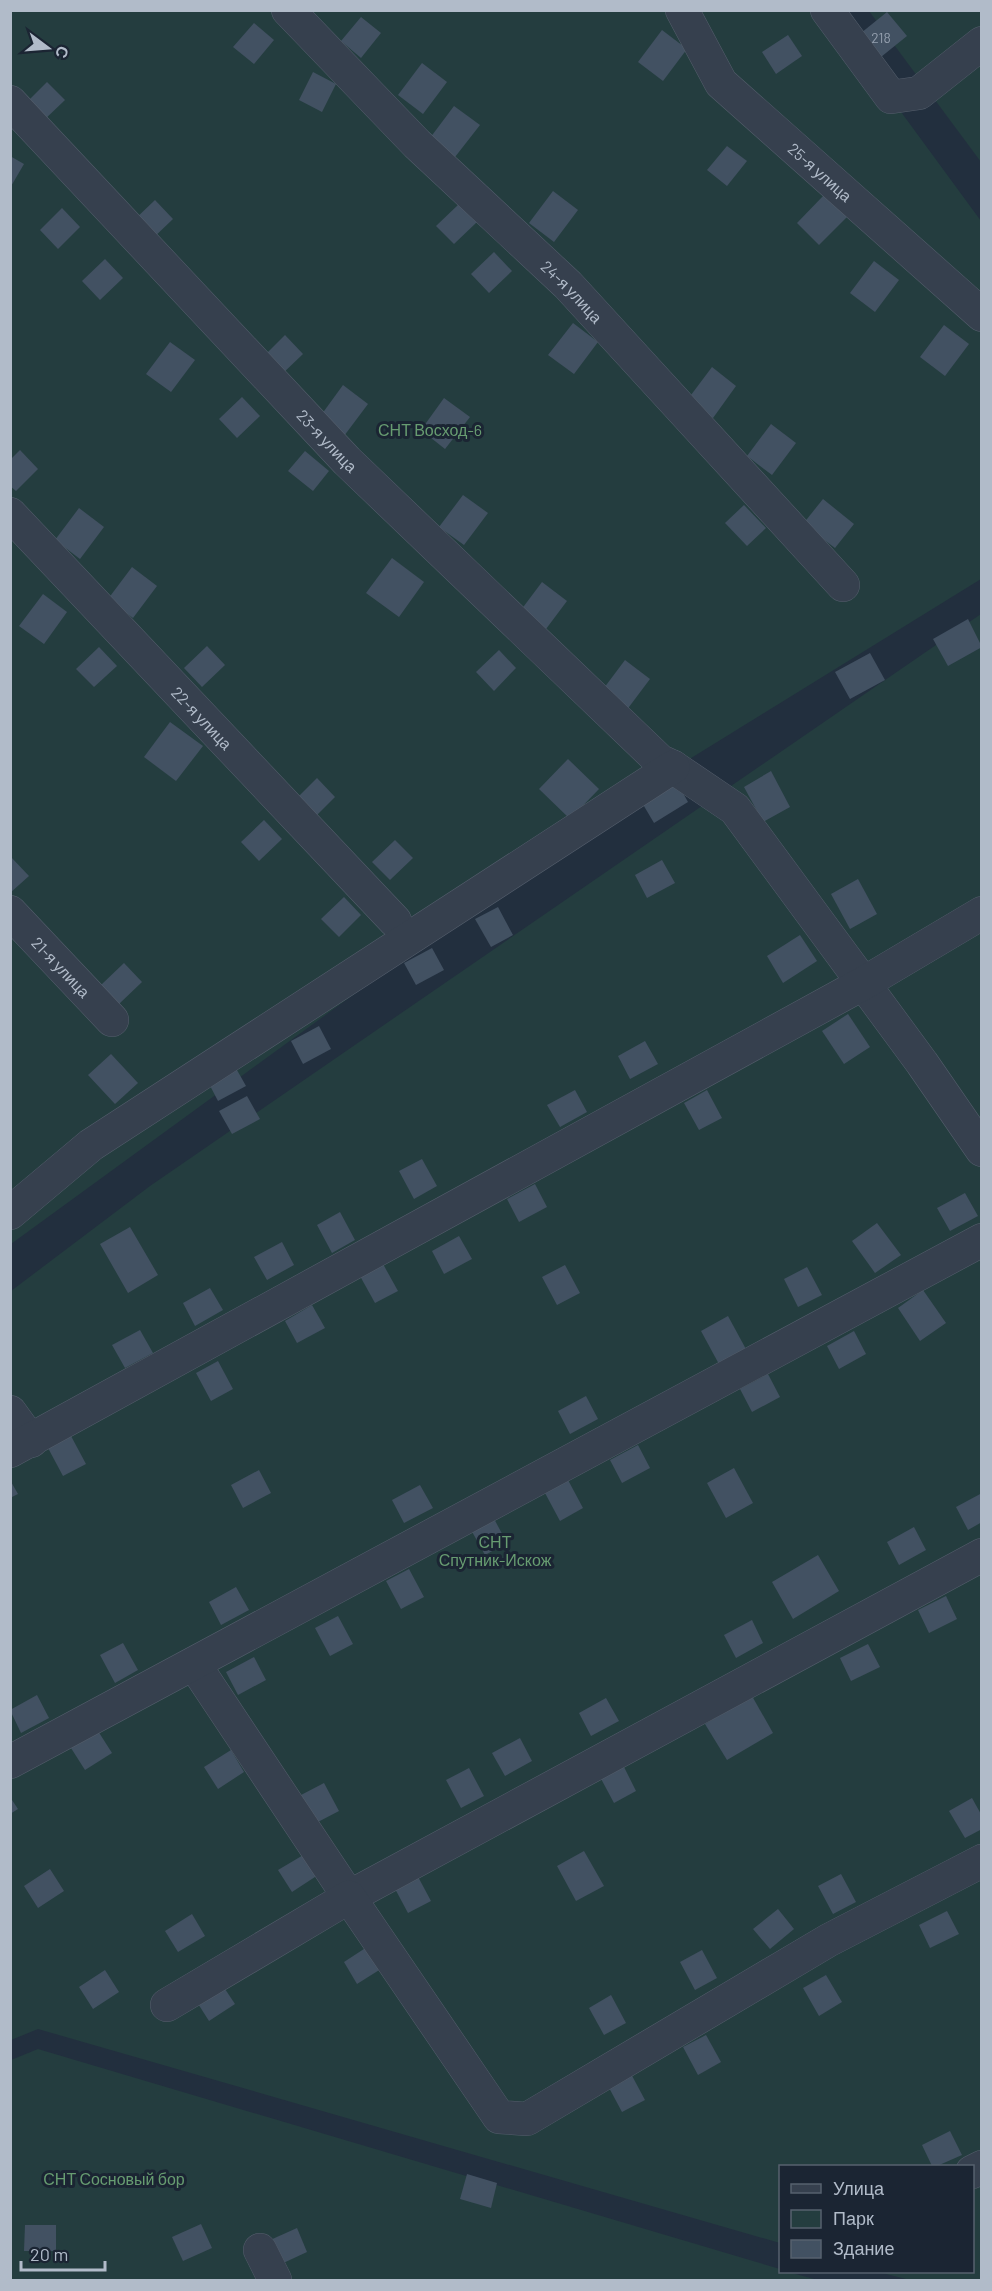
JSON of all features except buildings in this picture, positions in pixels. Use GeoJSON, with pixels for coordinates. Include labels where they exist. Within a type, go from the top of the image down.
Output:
{"type":"FeatureCollection","features":[{"type":"Feature","properties":{"kind":"street","name":"24-я улица"},"geometry":{"type":"LineString","coordinates":[[288,10],[417,144],[568,285],[843,585]]}},
{"type":"Feature","properties":{"kind":"street","name":"25-я улица"},"geometry":{"type":"LineString","coordinates":[[682,10],[721,83],[981,315]]}},
{"type":"Feature","properties":{"kind":"street"},"geometry":{"type":"LineString","coordinates":[[827,10],[891,97],[919,93],[981,43]]}},
{"type":"Feature","properties":{"kind":"street","name":"23-я улица"},"geometry":{"type":"LineString","coordinates":[[10,102],[347,461],[666,764],[735,809],[922,1063],[981,1150]]}},
{"type":"Feature","properties":{"kind":"street","name":"22-я улица"},"geometry":{"type":"LineString","coordinates":[[10,514],[395,921]]}},
{"type":"Feature","properties":{"kind":"street"},"geometry":{"type":"LineString","coordinates":[[10,1213],[91,1145],[329,992],[666,764]]}},
{"type":"Feature","properties":{"kind":"street","name":"21-я улица"},"geometry":{"type":"LineString","coordinates":[[10,912],[112,1020]]}},
{"type":"Feature","properties":{"kind":"street"},"geometry":{"type":"LineString","coordinates":[[10,1412],[21,1446],[864,983],[981,913]]}},
{"type":"Feature","properties":{"kind":"street"},"geometry":{"type":"LineString","coordinates":[[10,1762],[981,1240]]}},
{"type":"Feature","properties":{"kind":"street"},"geometry":{"type":"LineString","coordinates":[[167,2006],[349,1897],[981,1555]]}},
{"type":"Feature","properties":{"kind":"street"},"geometry":{"type":"LineString","coordinates":[[194,1664],[499,2117],[527,2119],[829,1940],[981,1861]]}},
{"type":"Feature","properties":{"kind":"street"},"geometry":{"type":"LineString","coordinates":[[260,2250],[275,2280]]}},
{"type":"Feature","properties":{"kind":"green space","name":"СНТ Восход-6"},"geometry":{"type":"Polygon","coordinates":[[[11,11],[827,11],[981,221],[981,579],[607,810],[11,1244],[11,11]]]}},
{"type":"Feature","properties":{"kind":"green space"},"geometry":{"type":"Polygon","coordinates":[[[869,11],[981,11],[981,162],[869,11]]]}},
{"type":"Feature","properties":{"kind":"green space","name":"СНТ Спутник-Искож"},"geometry":{"type":"Polygon","coordinates":[[[981,614],[981,2280],[910,2280],[882,2273],[974,2273],[974,2165],[779,2165],[779,2243],[38,2029],[11,2040],[11,1291],[150,1186],[981,614]]]}},
{"type":"Feature","properties":{"kind":"green space","name":"СНТ Сосновый бор"},"geometry":{"type":"Polygon","coordinates":[[[38,2049],[779,2269],[779,2273],[792,2273],[818,2280],[11,2280],[11,2060],[38,2049]]]}}]}
